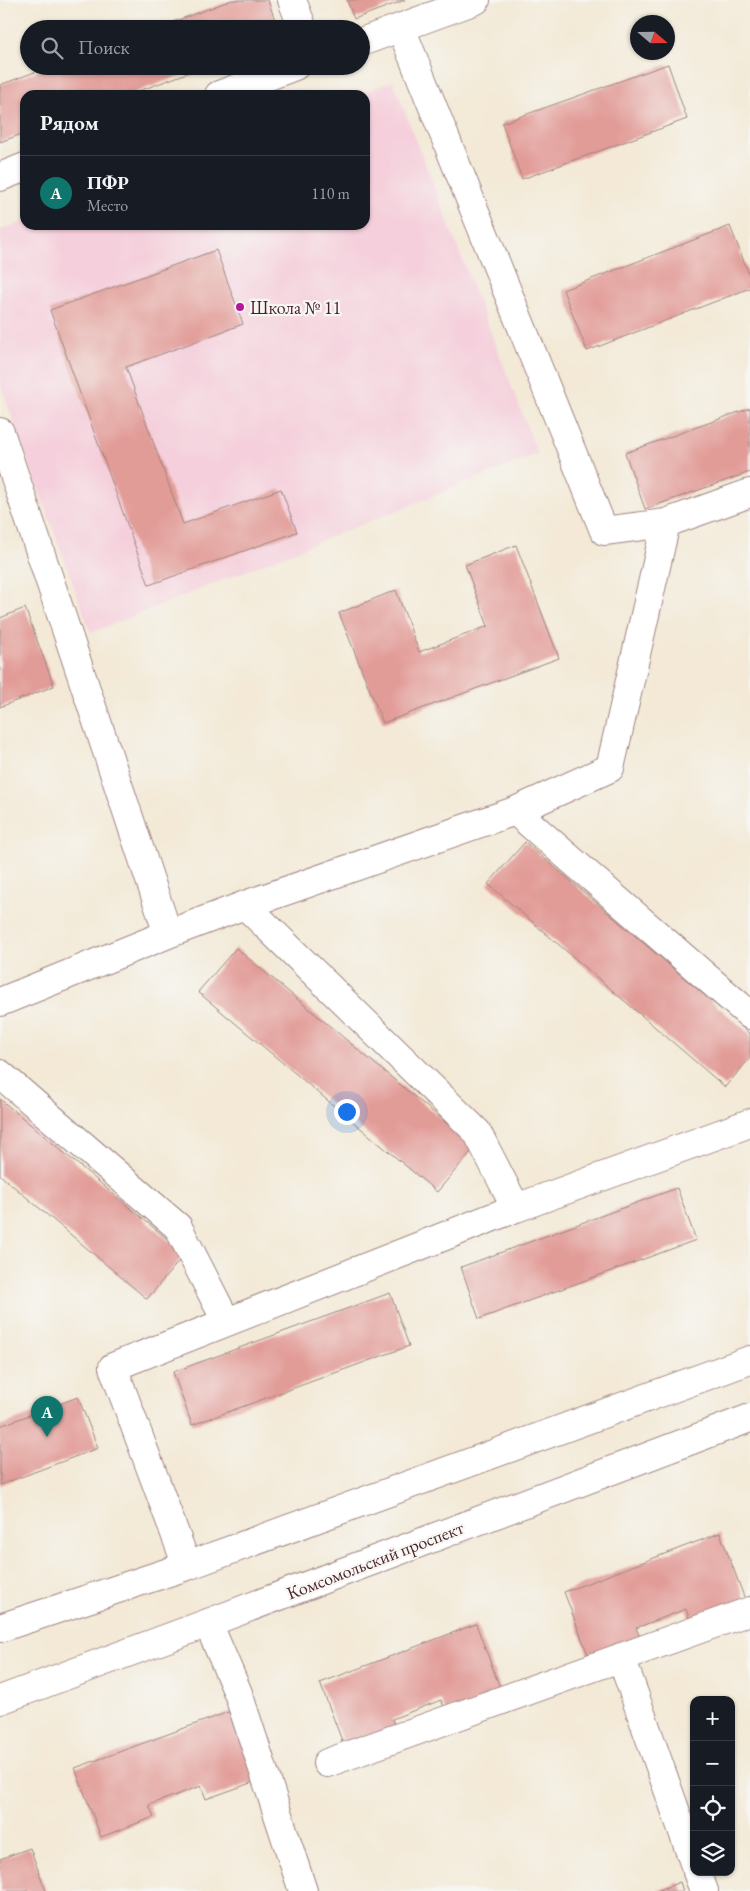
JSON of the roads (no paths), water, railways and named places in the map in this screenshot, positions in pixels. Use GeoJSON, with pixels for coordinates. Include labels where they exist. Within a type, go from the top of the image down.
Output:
{"type":"FeatureCollection","features":[{"type":"Feature","properties":{"kind":"main road"},"geometry":{"type":"LineString","coordinates":[[292,0],[300,20]]}},
{"type":"Feature","properties":{"kind":"main road"},"geometry":{"type":"LineString","coordinates":[[370,39],[476,0]]}},
{"type":"Feature","properties":{"kind":"main road"},"geometry":{"type":"LineString","coordinates":[[401,28],[604,532],[666,523],[750,493]]}},
{"type":"Feature","properties":{"kind":"main road"},"geometry":{"type":"LineString","coordinates":[[231,90],[272,75]]}},
{"type":"Feature","properties":{"kind":"main road"},"geometry":{"type":"LineString","coordinates":[[0,177],[20,169]]}},
{"type":"Feature","properties":{"kind":"main road"},"geometry":{"type":"LineString","coordinates":[[0,432],[168,934]]}},
{"type":"Feature","properties":{"kind":"main road"},"geometry":{"type":"LineString","coordinates":[[0,1002],[245,905],[515,811],[610,768],[666,523]]}},
{"type":"Feature","properties":{"kind":"main road"},"geometry":{"type":"LineString","coordinates":[[515,811],[750,1015]]}},
{"type":"Feature","properties":{"kind":"main road"},"geometry":{"type":"LineString","coordinates":[[245,905],[477,1132],[516,1208]]}},
{"type":"Feature","properties":{"kind":"main road"},"geometry":{"type":"LineString","coordinates":[[0,1074],[178,1227],[226,1321]]}},
{"type":"Feature","properties":{"kind":"main road"},"geometry":{"type":"LineString","coordinates":[[187,1566],[113,1367],[516,1208],[750,1123]]}},
{"type":"Feature","properties":{"kind":"main road"},"geometry":{"type":"LineString","coordinates":[[0,1628],[187,1566],[750,1360]]}},
{"type":"Feature","properties":{"kind":"main road","name":"Комсомольский проспект"},"geometry":{"type":"LineString","coordinates":[[0,1700],[750,1418]]}},
{"type":"Feature","properties":{"kind":"main road"},"geometry":{"type":"LineString","coordinates":[[327,1763],[750,1611]]}},
{"type":"Feature","properties":{"kind":"main road"},"geometry":{"type":"LineString","coordinates":[[208,1623],[238,1692],[303,1891]]}},
{"type":"Feature","properties":{"kind":"main road"},"geometry":{"type":"LineString","coordinates":[[622,1657],[690,1852]]}},
{"type":"Feature","properties":{"kind":"main road"},"geometry":{"type":"LineString","coordinates":[[698,1876],[704,1891]]}},
{"type":"Feature","properties":{"kind":"place","name":"Школа № 11"},"geometry":{"type":"Point","coordinates":[240,307]}},
{"type":"Feature","properties":{"kind":"place","name":"ПФР"},"geometry":{"type":"Point","coordinates":[47,1437]}}]}
